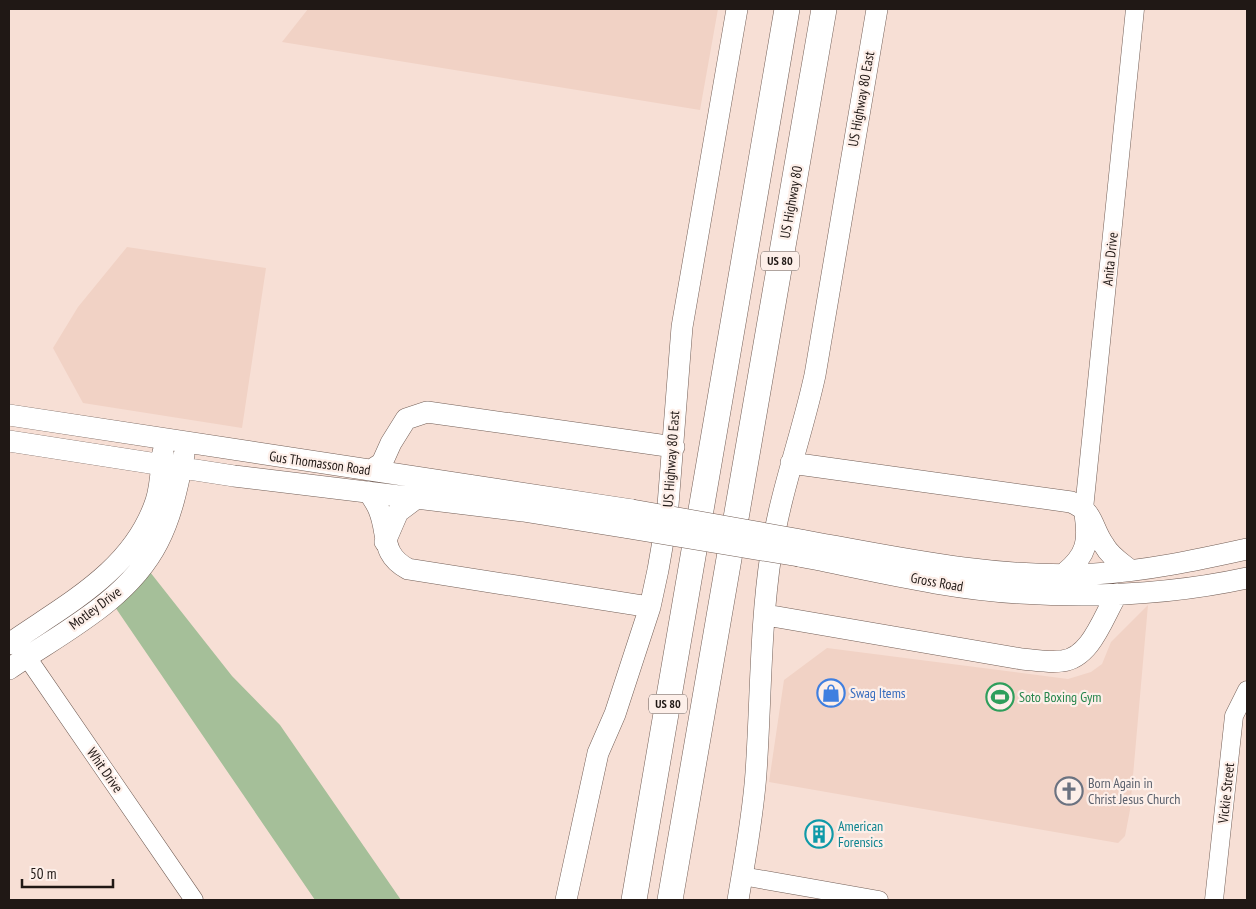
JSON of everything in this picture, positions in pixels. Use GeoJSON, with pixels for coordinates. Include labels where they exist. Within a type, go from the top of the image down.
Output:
{"type":"FeatureCollection","features":[{"type":"Feature","properties":{"kind":"highway"},"geometry":{"type":"LineString","coordinates":[[752,211],[754,126],[770,9]]}},
{"type":"Feature","properties":{"kind":"highway","name":"US 80"},"geometry":{"type":"LineString","coordinates":[[634,900],[787,9]]}},
{"type":"Feature","properties":{"kind":"highway","name":"US Highway 80"},"geometry":{"type":"LineString","coordinates":[[670,900],[824,9]]}},
{"type":"Feature","properties":{"kind":"main road","name":"US Highway 80 East"},"geometry":{"type":"LineString","coordinates":[[566,900],[598,753],[614,714],[650,607],[667,518],[674,448],[675,390],[682,327],[737,9]]}},
{"type":"Feature","properties":{"kind":"main road","name":"US Highway 80 East"},"geometry":{"type":"LineString","coordinates":[[738,900],[756,774],[762,653],[771,554],[791,463],[803,429],[830,297],[877,9]]}},
{"type":"Feature","properties":{"kind":"main road"},"geometry":{"type":"LineString","coordinates":[[371,470],[382,463],[406,419],[427,412],[674,448]]}},
{"type":"Feature","properties":{"kind":"main road","name":"Gus Thomasson Road"},"geometry":{"type":"LineString","coordinates":[[9,415],[371,470],[417,487],[630,519]]}},
{"type":"Feature","properties":{"kind":"main road"},"geometry":{"type":"LineString","coordinates":[[385,542],[398,512],[417,487],[400,454],[400,428]]}},
{"type":"Feature","properties":{"kind":"main road","name":"Motley Drive"},"geometry":{"type":"LineString","coordinates":[[12,641],[104,576],[150,538],[169,517],[171,466],[164,440]]}},
{"type":"Feature","properties":{"kind":"main road","name":"Gus Thomasson Road"},"geometry":{"type":"LineString","coordinates":[[9,441],[321,487],[369,492],[417,487]]}},
{"type":"Feature","properties":{"kind":"main road","name":"Motley Drive"},"geometry":{"type":"LineString","coordinates":[[171,466],[186,443]]}},
{"type":"Feature","properties":{"kind":"main road"},"geometry":{"type":"LineString","coordinates":[[791,463],[1071,502],[1084,509],[1091,517],[1103,544],[1112,556],[1130,570]]}},
{"type":"Feature","properties":{"kind":"main road"},"geometry":{"type":"LineString","coordinates":[[321,487],[324,464]]}},
{"type":"Feature","properties":{"kind":"main road"},"geometry":{"type":"LineString","coordinates":[[369,492],[379,509],[385,542],[400,565],[418,572],[650,607]]}},
{"type":"Feature","properties":{"kind":"main road"},"geometry":{"type":"LineString","coordinates":[[1066,573],[1078,563],[1084,551],[1087,538],[1084,509]]}},
{"type":"Feature","properties":{"kind":"main road","name":"Gross Road"},"geometry":{"type":"LineString","coordinates":[[630,519],[800,548],[964,570],[1019,574],[1094,574],[1179,563],[1247,549]]}},
{"type":"Feature","properties":{"kind":"main road","name":"Motley Drive"},"geometry":{"type":"LineString","coordinates":[[9,669],[118,593],[139,571],[150,538]]}},
{"type":"Feature","properties":{"kind":"main road","name":"Gross Road"},"geometry":{"type":"LineString","coordinates":[[800,548],[955,586],[1019,593],[1117,594],[1168,590],[1247,578]]}},
{"type":"Feature","properties":{"kind":"main road"},"geometry":{"type":"LineString","coordinates":[[1074,594],[1093,610],[1095,633]]}},
{"type":"Feature","properties":{"kind":"main road"},"geometry":{"type":"LineString","coordinates":[[766,616],[1047,661],[1062,661],[1076,657],[1085,651],[1117,594]]}},
{"type":"Feature","properties":{"kind":"street","name":"Anita Drive"},"geometry":{"type":"LineString","coordinates":[[1084,509],[1135,9]]}},
{"type":"Feature","properties":{"kind":"street","name":"Whit Drive"},"geometry":{"type":"LineString","coordinates":[[12,641],[27,657],[194,900]]}},
{"type":"Feature","properties":{"kind":"street","name":"Vickie Street"},"geometry":{"type":"LineString","coordinates":[[1214,900],[1234,716],[1247,690]]}},
{"type":"Feature","properties":{"kind":"street"},"geometry":{"type":"LineString","coordinates":[[742,876],[879,900]]}},
{"type":"Feature","properties":{"kind":"shaded area"},"geometry":{"type":"Polygon","coordinates":[[[308,9],[718,9],[700,110],[282,42],[308,9]]]}},
{"type":"Feature","properties":{"kind":"shaded area"},"geometry":{"type":"Polygon","coordinates":[[[127,247],[266,268],[242,428],[83,403],[53,348],[78,307],[127,247]]]}},
{"type":"Feature","properties":{"kind":"shaded area"},"geometry":{"type":"Polygon","coordinates":[[[1148,605],[1130,810],[1125,836],[1118,843],[769,782],[784,680],[827,648],[1068,679],[1091,672],[1102,664],[1111,642],[1148,605]]]}},
{"type":"Feature","properties":{"kind":"green space"},"geometry":{"type":"Polygon","coordinates":[[[150,572],[232,676],[280,725],[401,900],[315,900],[115,607],[150,572]]]}},
{"type":"Feature","properties":{"kind":"place","name":"Swag Items"},"geometry":{"type":"Point","coordinates":[831,693]}},
{"type":"Feature","properties":{"kind":"place","name":"Soto Boxing Gym"},"geometry":{"type":"Point","coordinates":[1000,697]}},
{"type":"Feature","properties":{"kind":"place","name":"Born Again in Christ Jesus Church"},"geometry":{"type":"Point","coordinates":[1069,791]}},
{"type":"Feature","properties":{"kind":"place","name":"American Forensics"},"geometry":{"type":"Point","coordinates":[819,834]}}]}
